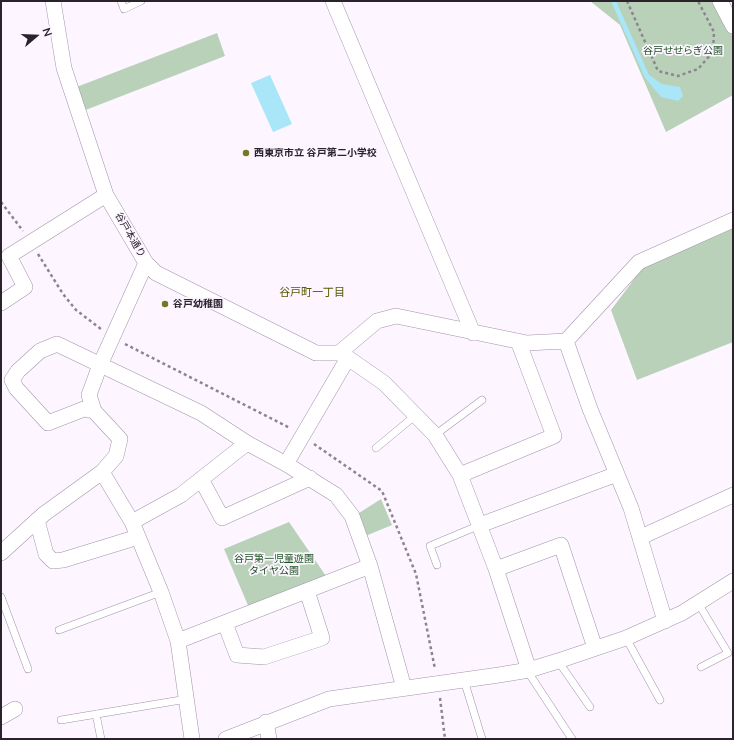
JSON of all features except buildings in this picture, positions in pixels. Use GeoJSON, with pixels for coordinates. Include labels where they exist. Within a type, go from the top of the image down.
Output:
{"type":"FeatureCollection","features":[{"type":"Feature","properties":{"kind":"street","name":"谷戸本通り"},"geometry":{"type":"LineString","coordinates":[[53,1],[64,68],[106,195],[146,263],[156,273],[316,353],[344,355]]}},
{"type":"Feature","properties":{"kind":"street"},"geometry":{"type":"LineString","coordinates":[[333,1],[474,333]]}},
{"type":"Feature","properties":{"kind":"street"},"geometry":{"type":"LineString","coordinates":[[720,1],[733,26]]}},
{"type":"Feature","properties":{"kind":"street"},"geometry":{"type":"LineString","coordinates":[[1,303],[25,287],[9,256],[106,195]]}},
{"type":"Feature","properties":{"kind":"street"},"geometry":{"type":"LineString","coordinates":[[286,464],[344,355],[377,321],[396,316],[527,343],[566,341],[639,262],[733,220]]}},
{"type":"Feature","properties":{"kind":"street"},"geometry":{"type":"LineString","coordinates":[[1,553],[37,520],[102,472],[116,456],[120,439],[94,412],[89,395],[100,365],[146,263]]}},
{"type":"Feature","properties":{"kind":"street"},"geometry":{"type":"LineString","coordinates":[[460,476],[554,436],[518,341]]}},
{"type":"Feature","properties":{"kind":"street"},"geometry":{"type":"LineString","coordinates":[[566,341],[590,409],[631,508],[665,621]]}},
{"type":"Feature","properties":{"kind":"street"},"geometry":{"type":"LineString","coordinates":[[94,412],[84,409],[48,422],[16,388],[12,380],[18,372],[40,351],[57,344],[201,413],[246,443],[286,464],[336,495],[352,516],[370,566],[404,688]]}},
{"type":"Feature","properties":{"kind":"street"},"geometry":{"type":"LineString","coordinates":[[344,355],[384,383],[436,435],[460,476],[480,525],[529,670]]}},
{"type":"Feature","properties":{"kind":"street"},"geometry":{"type":"LineString","coordinates":[[132,522],[181,495],[246,443]]}},
{"type":"Feature","properties":{"kind":"street"},"geometry":{"type":"LineString","coordinates":[[102,472],[132,522],[161,592],[178,641],[192,739]]}},
{"type":"Feature","properties":{"kind":"street"},"geometry":{"type":"LineString","coordinates":[[480,525],[617,474]]}},
{"type":"Feature","properties":{"kind":"street"},"geometry":{"type":"LineString","coordinates":[[201,479],[222,518],[310,478]]}},
{"type":"Feature","properties":{"kind":"street"},"geometry":{"type":"LineString","coordinates":[[641,538],[733,495]]}},
{"type":"Feature","properties":{"kind":"street"},"geometry":{"type":"LineString","coordinates":[[37,520],[46,554],[53,561],[63,560],[138,537]]}},
{"type":"Feature","properties":{"kind":"street"},"geometry":{"type":"LineString","coordinates":[[496,569],[561,546],[595,648]]}},
{"type":"Feature","properties":{"kind":"street"},"geometry":{"type":"LineString","coordinates":[[178,641],[370,566]]}},
{"type":"Feature","properties":{"kind":"street"},"geometry":{"type":"LineString","coordinates":[[226,739],[266,722],[329,699],[529,670],[558,661],[626,638],[665,621],[698,603],[733,581]]}},
{"type":"Feature","properties":{"kind":"street"},"geometry":{"type":"LineString","coordinates":[[225,623],[237,655],[264,657],[322,638],[307,591]]}},
{"type":"Feature","properties":{"kind":"street"},"geometry":{"type":"LineString","coordinates":[[1,717],[15,709]]}},
{"type":"Feature","properties":{"kind":"street"},"geometry":{"type":"LineString","coordinates":[[266,722],[269,739]]}},
{"type":"Feature","properties":{"kind":"lane"},"geometry":{"type":"LineString","coordinates":[[121,1],[124,9],[141,1]]}},
{"type":"Feature","properties":{"kind":"lane"},"geometry":{"type":"LineString","coordinates":[[436,435],[482,400]]}},
{"type":"Feature","properties":{"kind":"lane"},"geometry":{"type":"LineString","coordinates":[[376,448],[416,415]]}},
{"type":"Feature","properties":{"kind":"lane"},"geometry":{"type":"LineString","coordinates":[[437,565],[430,546],[480,525]]}},
{"type":"Feature","properties":{"kind":"lane"},"geometry":{"type":"LineString","coordinates":[[59,630],[161,592]]}},
{"type":"Feature","properties":{"kind":"lane"},"geometry":{"type":"LineString","coordinates":[[1,597],[28,669]]}},
{"type":"Feature","properties":{"kind":"lane"},"geometry":{"type":"LineString","coordinates":[[698,603],[728,653],[701,667]]}},
{"type":"Feature","properties":{"kind":"lane"},"geometry":{"type":"LineString","coordinates":[[626,638],[660,700]]}},
{"type":"Feature","properties":{"kind":"lane"},"geometry":{"type":"LineString","coordinates":[[558,661],[590,707]]}},
{"type":"Feature","properties":{"kind":"lane"},"geometry":{"type":"LineString","coordinates":[[529,670],[530,675],[572,739]]}},
{"type":"Feature","properties":{"kind":"lane"},"geometry":{"type":"LineString","coordinates":[[464,680],[482,739]]}},
{"type":"Feature","properties":{"kind":"lane"},"geometry":{"type":"LineString","coordinates":[[61,720],[187,699]]}},
{"type":"Feature","properties":{"kind":"lane"},"geometry":{"type":"LineString","coordinates":[[96,714],[101,739]]}},
{"type":"Feature","properties":{"kind":"path"},"geometry":{"type":"LineString","coordinates":[[627,1],[658,71],[678,76],[698,69],[714,52],[714,32],[698,1]]}},
{"type":"Feature","properties":{"kind":"green space","name":"谷戸せせらぎ公園"},"geometry":{"type":"Polygon","coordinates":[[[590,1],[714,1],[733,37],[733,95],[666,132],[620,25],[590,1]]]}},
{"type":"Feature","properties":{"kind":"green space"},"geometry":{"type":"Polygon","coordinates":[[[217,33],[225,56],[83,111],[74,88],[217,33]]]}},
{"type":"Feature","properties":{"kind":"green space"},"geometry":{"type":"Polygon","coordinates":[[[733,227],[733,342],[637,380],[611,310],[644,266],[733,227]]]}},
{"type":"Feature","properties":{"kind":"green space"},"geometry":{"type":"Polygon","coordinates":[[[381,499],[392,525],[363,537],[356,515],[381,499]]]}},
{"type":"Feature","properties":{"kind":"green space","name":"谷戸第一児童遊園 タイヤ公園"},"geometry":{"type":"Polygon","coordinates":[[[289,522],[328,579],[250,610],[224,549],[289,522]]]}},
{"type":"Feature","properties":{"kind":"water"},"geometry":{"type":"Polygon","coordinates":[[[611,1],[616,1],[649,75],[662,84],[680,87],[683,96],[678,101],[661,97],[645,78],[611,1]]]}},
{"type":"Feature","properties":{"kind":"water"},"geometry":{"type":"Polygon","coordinates":[[[270,75],[292,124],[273,132],[251,83],[270,75]]]}},
{"type":"Feature","properties":{"kind":"place","name":"西東京市立 谷戸第二小学校"},"geometry":{"type":"Point","coordinates":[246,153]}},
{"type":"Feature","properties":{"kind":"place","name":"谷戸幼稚園"},"geometry":{"type":"Point","coordinates":[165,304]}},
{"type":"Feature","properties":{"kind":"district","name":"谷戸町一丁目"},"geometry":{"type":"Point","coordinates":[312,293]}}]}
